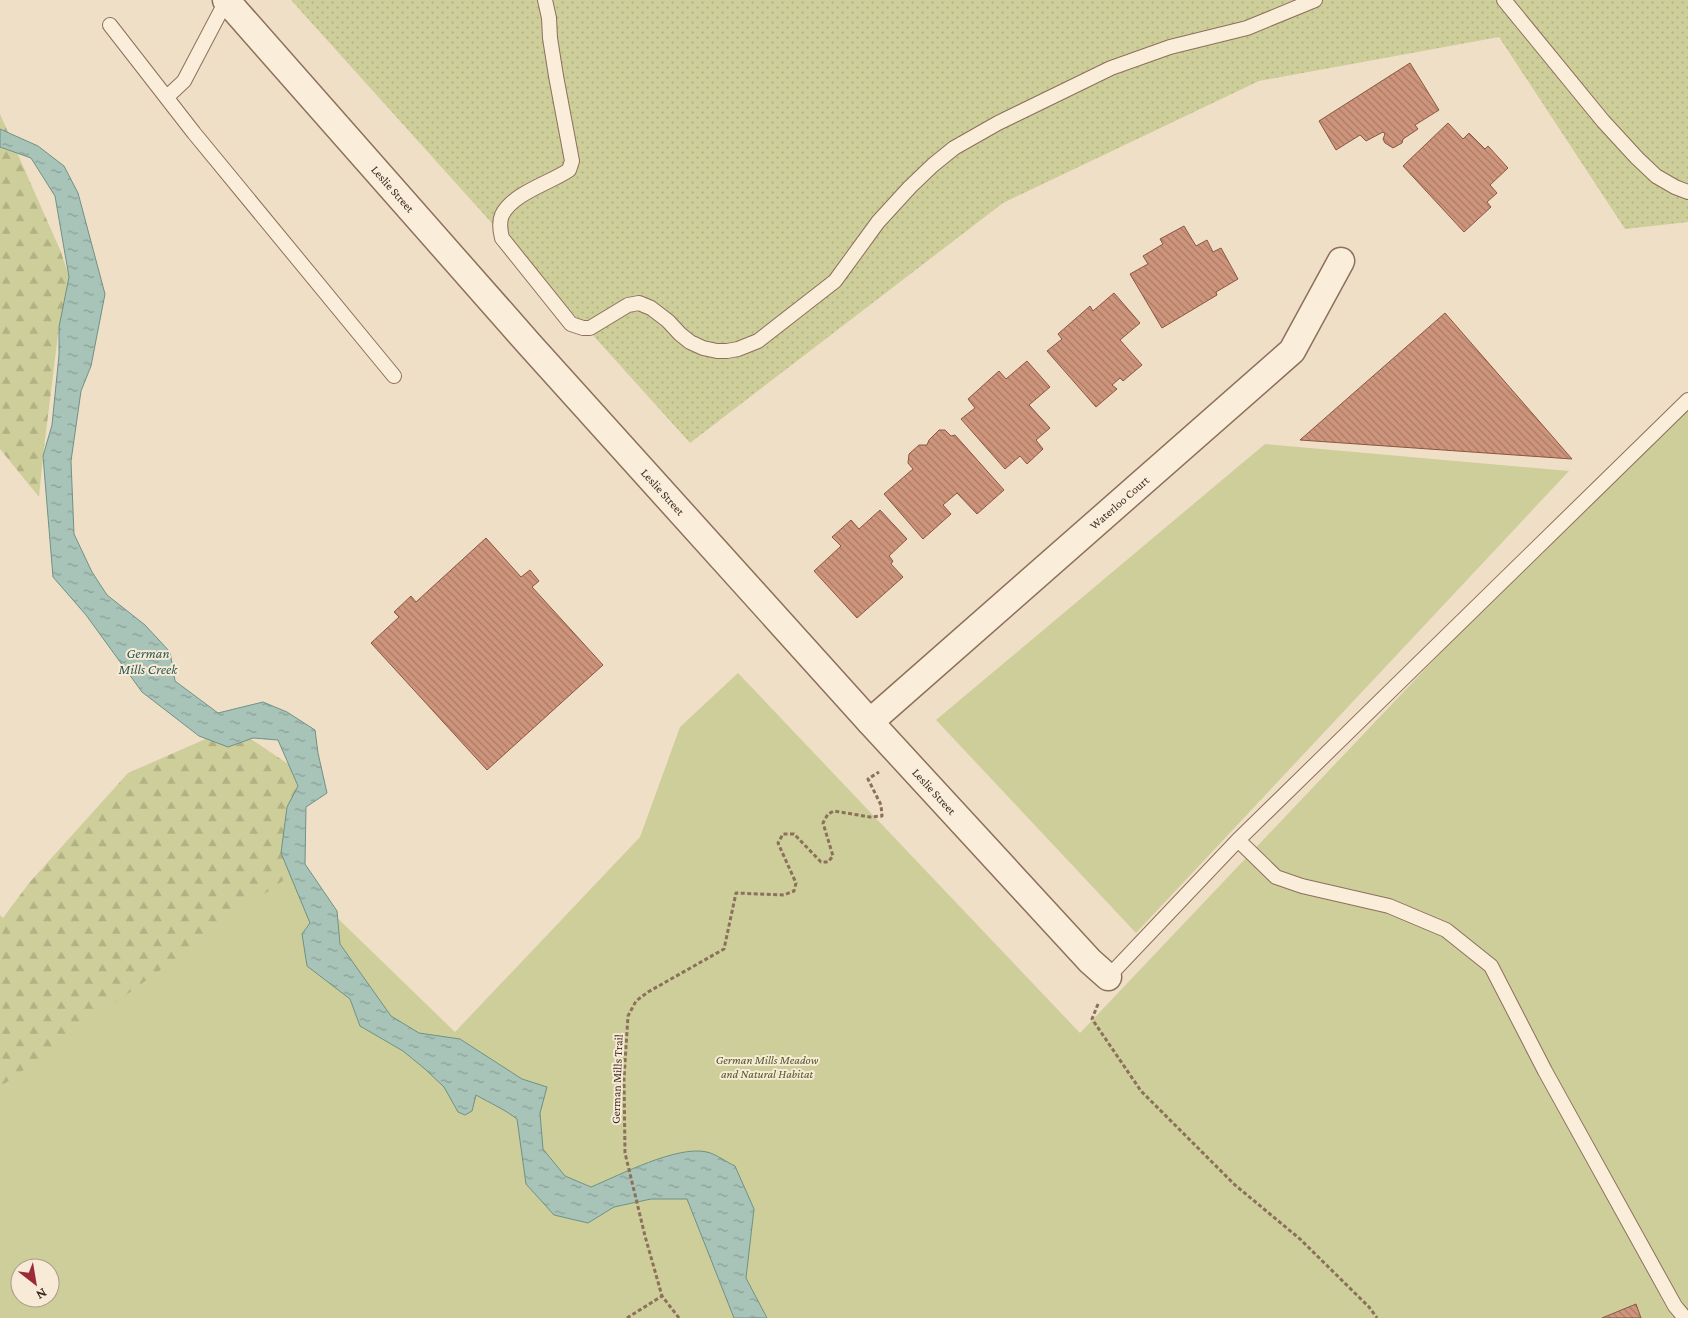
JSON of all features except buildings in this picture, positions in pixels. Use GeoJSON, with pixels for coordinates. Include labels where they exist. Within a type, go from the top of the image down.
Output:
{"type":"FeatureCollection","features":[{"type":"Feature","properties":{"kind":"street","name":"Leslie Street"},"geometry":{"type":"LineString","coordinates":[[226,0],[524,337],[870,722],[1090,961],[1108,977]]}},
{"type":"Feature","properties":{"kind":"street","name":"Waterloo Court"},"geometry":{"type":"LineString","coordinates":[[870,722],[1292,351],[1341,261]]}},
{"type":"Feature","properties":{"kind":"lane"},"geometry":{"type":"LineString","coordinates":[[166,97],[184,82],[226,0]]}},
{"type":"Feature","properties":{"kind":"lane"},"geometry":{"type":"LineString","coordinates":[[545,0],[556,76],[572,161],[569,170],[515,201],[503,214],[500,228],[502,238],[571,324],[590,328],[628,305],[639,304],[651,308],[690,342],[703,348],[717,351],[738,349],[758,341],[835,281],[878,222],[910,187],[954,148],[998,122],[1111,68],[1170,47],[1247,28],[1314,0]]}},
{"type":"Feature","properties":{"kind":"lane"},"geometry":{"type":"LineString","coordinates":[[1504,0],[1603,121],[1637,158],[1656,176],[1688,192]]}},
{"type":"Feature","properties":{"kind":"lane"},"geometry":{"type":"LineString","coordinates":[[110,25],[166,97],[394,376]]}},
{"type":"Feature","properties":{"kind":"lane"},"geometry":{"type":"LineString","coordinates":[[1108,977],[1238,840],[1688,400]]}},
{"type":"Feature","properties":{"kind":"lane"},"geometry":{"type":"LineString","coordinates":[[1238,840],[1276,877],[1302,886],[1388,906],[1446,930],[1491,966],[1545,1071],[1674,1306],[1685,1318]]}},
{"type":"Feature","properties":{"kind":"path","name":"German Mills Trail"},"geometry":{"type":"LineString","coordinates":[[679,1318],[662,1296],[625,1153],[624,1078],[628,1016],[636,1001],[648,992],[724,949],[736,893],[784,894],[794,891],[796,883],[778,843],[783,834],[794,834],[821,862],[828,862],[833,856],[823,823],[828,814],[834,811],[870,817],[882,816],[881,805],[868,779],[882,770],[908,763]]}},
{"type":"Feature","properties":{"kind":"path"},"geometry":{"type":"LineString","coordinates":[[1108,977],[1092,1019],[1141,1091],[1235,1185],[1300,1239],[1369,1307],[1377,1318]]}},
{"type":"Feature","properties":{"kind":"path"},"geometry":{"type":"LineString","coordinates":[[627,1318],[662,1296]]}},
{"type":"Feature","properties":{"kind":"green space"},"geometry":{"type":"Polygon","coordinates":[[[291,0],[1688,0],[1688,222],[1625,229],[1499,37],[1259,81],[1003,203],[690,443],[291,0]]]}},
{"type":"Feature","properties":{"kind":"green space"},"geometry":{"type":"Polygon","coordinates":[[[0,114],[61,252],[69,277],[59,327],[39,497],[0,449],[0,114]]]}},
{"type":"Feature","properties":{"kind":"green space","name":"German Mills Meadow and Natural Habitat"},"geometry":{"type":"Polygon","coordinates":[[[1688,392],[1688,1318],[0,1318],[0,1087],[292,874],[455,1032],[640,837],[680,727],[738,673],[1080,1033],[1688,392]]]}},
{"type":"Feature","properties":{"kind":"green space"},"geometry":{"type":"Polygon","coordinates":[[[1265,444],[1569,471],[1136,933],[936,720],[1265,444]]]}},
{"type":"Feature","properties":{"kind":"green space"},"geometry":{"type":"Polygon","coordinates":[[[233,727],[303,774],[292,874],[449,1158],[60,1297],[60,1258],[10,1258],[10,1308],[28,1308],[0,1318],[0,915],[3,918],[29,883],[128,773],[233,727]]]}},
{"type":"Feature","properties":{"kind":"water","name":"German Mills Creek"},"geometry":{"type":"Polygon","coordinates":[[[0,129],[38,146],[64,166],[78,193],[105,294],[91,366],[81,391],[71,461],[74,534],[92,572],[107,595],[145,625],[170,652],[175,681],[218,713],[263,702],[287,712],[315,730],[327,793],[306,807],[305,864],[337,911],[340,944],[391,1016],[419,1033],[460,1039],[522,1079],[547,1087],[540,1113],[543,1149],[565,1176],[591,1187],[649,1162],[680,1153],[695,1151],[710,1153],[735,1166],[754,1209],[746,1278],[767,1318],[734,1318],[687,1199],[651,1199],[614,1207],[588,1223],[554,1215],[526,1184],[517,1119],[476,1095],[472,1111],[465,1115],[458,1112],[444,1087],[425,1069],[403,1051],[360,1026],[350,999],[307,966],[302,934],[310,923],[281,853],[287,807],[298,786],[278,740],[253,738],[228,747],[199,736],[142,692],[86,615],[53,577],[43,456],[52,425],[59,355],[59,327],[69,277],[55,196],[31,158],[0,147],[0,129]]]}}]}
